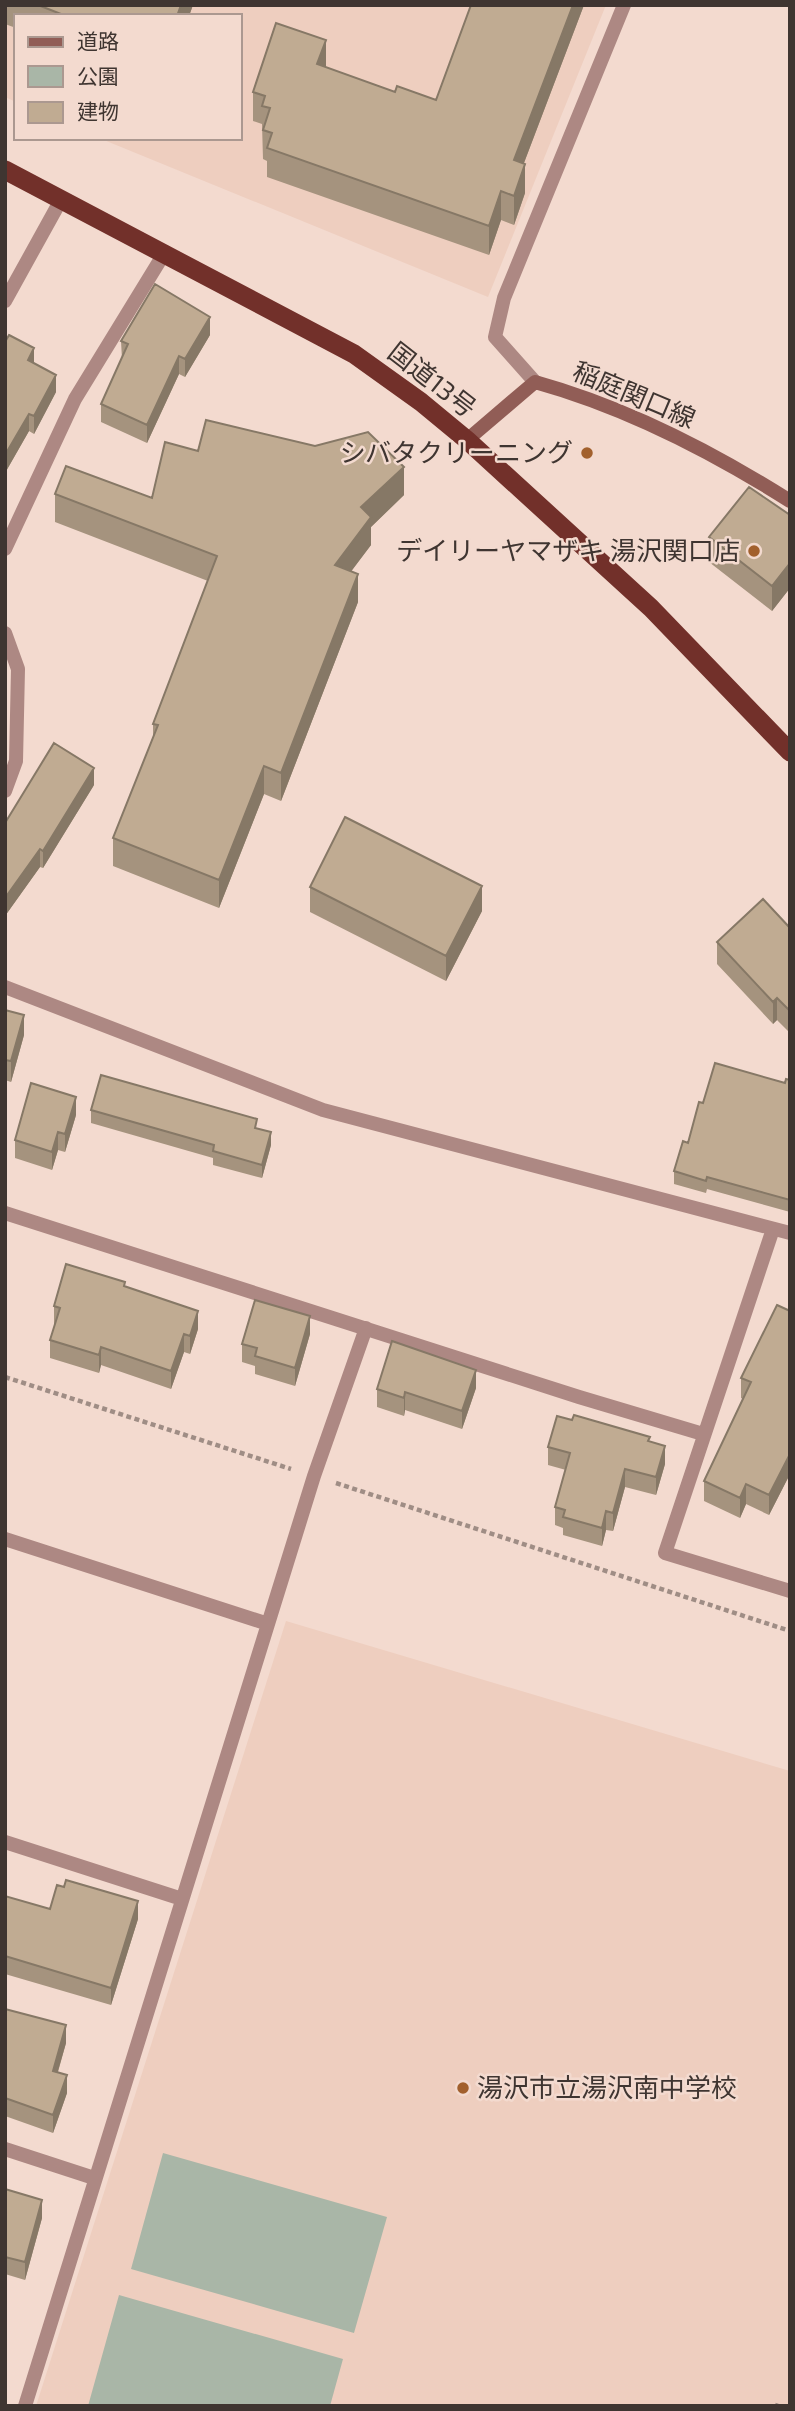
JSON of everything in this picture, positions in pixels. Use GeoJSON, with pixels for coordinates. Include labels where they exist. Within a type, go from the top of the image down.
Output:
{"type":"FeatureCollection","features":[{"type":"Feature","properties":{"kind":"highway","name":"国道13号"},"geometry":{"type":"LineString","coordinates":[[5,170],[354,354],[467,440],[650,608],[790,752]]}},
{"type":"Feature","properties":{"kind":"main road","name":"稲庭関口線"},"geometry":{"type":"LineString","coordinates":[[467,440],[535,382],[568,391],[661,429],[790,501]]}},
{"type":"Feature","properties":{"kind":"street"},"geometry":{"type":"LineString","coordinates":[[535,382],[495,337],[504,298],[624,5]]}},
{"type":"Feature","properties":{"kind":"street"},"geometry":{"type":"LineString","coordinates":[[5,301],[62,198]]}},
{"type":"Feature","properties":{"kind":"street"},"geometry":{"type":"LineString","coordinates":[[5,549],[75,399],[165,252]]}},
{"type":"Feature","properties":{"kind":"street"},"geometry":{"type":"LineString","coordinates":[[5,633],[18,669],[18,681],[16,761],[5,791]]}},
{"type":"Feature","properties":{"kind":"street"},"geometry":{"type":"LineString","coordinates":[[5,987],[323,1110],[424,1134],[790,1233]]}},
{"type":"Feature","properties":{"kind":"street"},"geometry":{"type":"LineString","coordinates":[[5,1213],[703,1434]]}},
{"type":"Feature","properties":{"kind":"street"},"geometry":{"type":"LineString","coordinates":[[773,1229],[665,1553],[790,1591]]}},
{"type":"Feature","properties":{"kind":"street"},"geometry":{"type":"LineString","coordinates":[[25,2406],[314,1476],[366,1328]]}},
{"type":"Feature","properties":{"kind":"street"},"geometry":{"type":"LineString","coordinates":[[5,1539],[268,1624]]}},
{"type":"Feature","properties":{"kind":"street"},"geometry":{"type":"LineString","coordinates":[[5,1842],[182,1899]]}},
{"type":"Feature","properties":{"kind":"street"},"geometry":{"type":"LineString","coordinates":[[5,2149],[94,2178]]}},
{"type":"Feature","properties":{"kind":"path"},"geometry":{"type":"LineString","coordinates":[[5,1377],[790,1631]]}},
{"type":"Feature","properties":{"kind":"shaded area"},"geometry":{"type":"Polygon","coordinates":[[[5,5],[606,5],[488,297],[104,140],[242,140],[242,14],[14,14],[14,101],[5,97],[5,5]]]}},
{"type":"Feature","properties":{"kind":"shaded area","name":"湯沢市立湯沢南中学校"},"geometry":{"type":"Polygon","coordinates":[[[286,1621],[790,1771],[790,2406],[36,2406],[286,1621]]]}},
{"type":"Feature","properties":{"kind":"green space"},"geometry":{"type":"Polygon","coordinates":[[[163,2153],[387,2217],[354,2333],[131,2269],[163,2153]]]}},
{"type":"Feature","properties":{"kind":"green space"},"geometry":{"type":"Polygon","coordinates":[[[119,2295],[343,2359],[330,2406],[88,2406],[119,2295]]]}},
{"type":"Feature","properties":{"kind":"building"},"geometry":{"type":"Polygon","coordinates":[[[38,5],[181,5],[178,14],[61,14],[38,5]]]}},
{"type":"Feature","properties":{"kind":"building"},"geometry":{"type":"Polygon","coordinates":[[[471,5],[573,5],[514,160],[525,164],[514,196],[501,191],[489,226],[267,148],[272,133],[263,130],[270,108],[262,106],[265,96],[253,92],[276,23],[326,40],[317,64],[395,92],[397,86],[436,100],[471,5]]]}},
{"type":"Feature","properties":{"kind":"building"},"geometry":{"type":"Polygon","coordinates":[[[155,284],[210,317],[185,359],[179,356],[147,425],[101,404],[128,344],[121,341],[155,284]]]}},
{"type":"Feature","properties":{"kind":"building"},"geometry":{"type":"Polygon","coordinates":[[[9,335],[34,348],[28,360],[56,375],[34,416],[29,414],[5,455],[5,342],[9,335]]]}},
{"type":"Feature","properties":{"kind":"building"},"geometry":{"type":"Polygon","coordinates":[[[206,420],[315,446],[368,432],[404,467],[361,507],[371,517],[335,565],[358,574],[281,773],[264,766],[219,880],[113,838],[158,725],[153,724],[217,556],[55,494],[66,466],[152,498],[165,442],[198,451],[206,420]]]}},
{"type":"Feature","properties":{"kind":"building"},"geometry":{"type":"Polygon","coordinates":[[[749,487],[790,515],[790,563],[772,586],[709,537],[749,487]]]}},
{"type":"Feature","properties":{"kind":"building"},"geometry":{"type":"Polygon","coordinates":[[[54,743],[94,768],[43,851],[40,849],[5,898],[5,823],[54,743]]]}},
{"type":"Feature","properties":{"kind":"building"},"geometry":{"type":"Polygon","coordinates":[[[345,817],[482,886],[446,956],[310,887],[345,817]]]}},
{"type":"Feature","properties":{"kind":"building"},"geometry":{"type":"Polygon","coordinates":[[[763,899],[790,928],[790,1011],[777,998],[773,1002],[717,942],[763,899]]]}},
{"type":"Feature","properties":{"kind":"building"},"geometry":{"type":"Polygon","coordinates":[[[5,1010],[24,1015],[11,1061],[5,1060],[5,1010]]]}},
{"type":"Feature","properties":{"kind":"building"},"geometry":{"type":"Polygon","coordinates":[[[715,1063],[785,1083],[786,1079],[790,1080],[790,1200],[707,1177],[706,1181],[674,1171],[683,1141],[688,1143],[699,1102],[703,1103],[715,1063]]]}},
{"type":"Feature","properties":{"kind":"building"},"geometry":{"type":"Polygon","coordinates":[[[101,1075],[257,1119],[255,1128],[271,1132],[262,1165],[213,1151],[214,1145],[91,1110],[101,1075]]]}},
{"type":"Feature","properties":{"kind":"building"},"geometry":{"type":"Polygon","coordinates":[[[31,1083],[76,1097],[65,1134],[58,1132],[52,1152],[15,1140],[31,1083]]]}},
{"type":"Feature","properties":{"kind":"building"},"geometry":{"type":"Polygon","coordinates":[[[66,1264],[125,1282],[124,1286],[198,1311],[190,1336],[184,1334],[171,1371],[101,1347],[99,1355],[50,1340],[60,1308],[54,1306],[66,1264]]]}},
{"type":"Feature","properties":{"kind":"building"},"geometry":{"type":"Polygon","coordinates":[[[255,1300],[310,1316],[295,1368],[255,1356],[257,1348],[242,1344],[255,1300]]]}},
{"type":"Feature","properties":{"kind":"building"},"geometry":{"type":"Polygon","coordinates":[[[777,1305],[790,1311],[790,1454],[769,1495],[746,1484],[740,1498],[704,1481],[751,1382],[741,1378],[777,1305]]]}},
{"type":"Feature","properties":{"kind":"building"},"geometry":{"type":"Polygon","coordinates":[[[392,1341],[476,1370],[462,1411],[405,1392],[404,1398],[377,1389],[392,1341]]]}},
{"type":"Feature","properties":{"kind":"building"},"geometry":{"type":"Polygon","coordinates":[[[574,1415],[650,1437],[648,1441],[665,1446],[656,1477],[625,1469],[613,1513],[606,1511],[602,1528],[563,1517],[565,1510],[555,1507],[570,1453],[548,1447],[557,1416],[572,1420],[574,1415]]]}},
{"type":"Feature","properties":{"kind":"building"},"geometry":{"type":"Polygon","coordinates":[[[66,1880],[138,1901],[111,1988],[5,1956],[5,1896],[50,1909],[57,1885],[64,1887],[66,1880]]]}},
{"type":"Feature","properties":{"kind":"building"},"geometry":{"type":"Polygon","coordinates":[[[5,2009],[66,2025],[53,2071],[67,2075],[53,2115],[5,2098],[5,2009]]]}},
{"type":"Feature","properties":{"kind":"building"},"geometry":{"type":"Polygon","coordinates":[[[5,2189],[42,2200],[25,2262],[5,2257],[5,2189]]]}},
{"type":"Feature","properties":{"kind":"place","name":"シバタクリーニング"},"geometry":{"type":"Point","coordinates":[587,453]}},
{"type":"Feature","properties":{"kind":"place","name":"デイリーヤマザキ 湯沢関口店"},"geometry":{"type":"Point","coordinates":[754,551]}},
{"type":"Feature","properties":{"kind":"place","name":"湯沢市立湯沢南中学校"},"geometry":{"type":"Point","coordinates":[463,2088]}}]}
